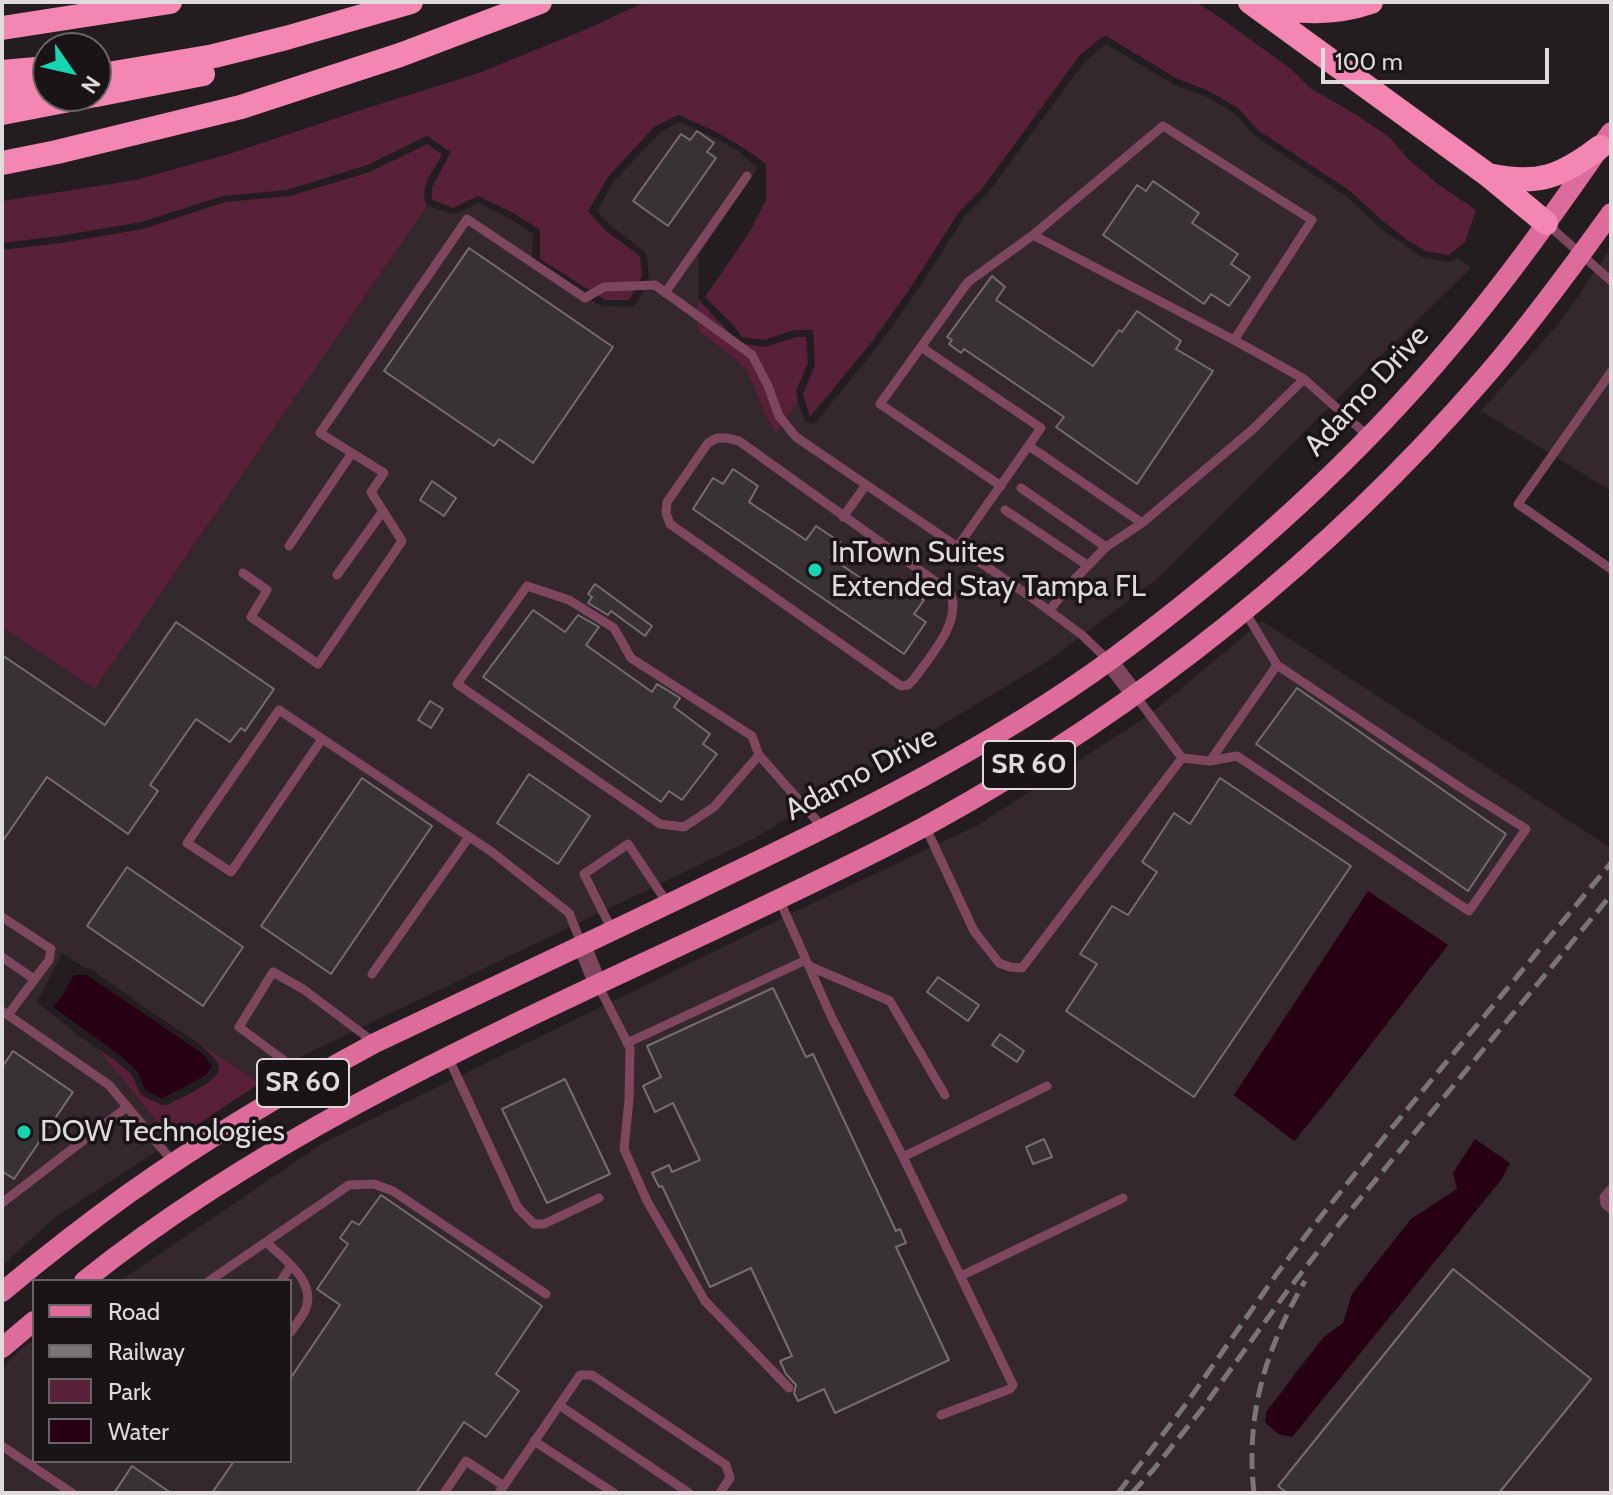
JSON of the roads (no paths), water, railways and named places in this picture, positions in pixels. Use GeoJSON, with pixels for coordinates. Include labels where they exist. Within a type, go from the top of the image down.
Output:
{"type":"FeatureCollection","features":[{"type":"Feature","properties":{"kind":"highway"},"geometry":{"type":"LineString","coordinates":[[2,28],[170,2]]}},
{"type":"Feature","properties":{"kind":"highway"},"geometry":{"type":"LineString","coordinates":[[112,73],[214,56],[411,2]]}},
{"type":"Feature","properties":{"kind":"highway"},"geometry":{"type":"LineString","coordinates":[[2,163],[241,107],[400,55],[540,2]]}},
{"type":"Feature","properties":{"kind":"highway"},"geometry":{"type":"LineString","coordinates":[[1250,2],[1309,11],[1344,9],[1371,2]]}},
{"type":"Feature","properties":{"kind":"highway"},"geometry":{"type":"LineString","coordinates":[[1250,2],[1488,175],[1546,223]]}},
{"type":"Feature","properties":{"kind":"highway"},"geometry":{"type":"LineString","coordinates":[[112,92],[204,74],[286,38]]}},
{"type":"Feature","properties":{"kind":"highway"},"geometry":{"type":"LineString","coordinates":[[112,60],[188,49],[214,56]]}},
{"type":"Feature","properties":{"kind":"highway"},"geometry":{"type":"LineString","coordinates":[[2,72],[32,69]]}},
{"type":"Feature","properties":{"kind":"highway"},"geometry":{"type":"LineString","coordinates":[[2,92],[32,87]]}},
{"type":"Feature","properties":{"kind":"highway"},"geometry":{"type":"LineString","coordinates":[[2,113],[32,107]]}},
{"type":"Feature","properties":{"kind":"highway"},"geometry":{"type":"LineString","coordinates":[[1488,175],[1536,180],[1583,161],[1606,140]]}},
{"type":"Feature","properties":{"kind":"main road","name":"Adamo Drive"},"geometry":{"type":"LineString","coordinates":[[2,1292],[129,1193],[309,1079],[375,1043],[908,786],[977,746],[1109,661],[1213,580],[1289,513],[1401,403],[1452,346],[1606,140]]}},
{"type":"Feature","properties":{"kind":"main road","name":"SR 60"},"geometry":{"type":"LineString","coordinates":[[87,1279],[152,1230],[272,1152],[395,1083],[925,826],[1011,776],[1135,695],[1321,546],[1406,463],[1486,376],[1536,315],[1611,213]]}},
{"type":"Feature","properties":{"kind":"main road"},"geometry":{"type":"LineString","coordinates":[[2,1348],[32,1323]]}},
{"type":"Feature","properties":{"kind":"street"},"geometry":{"type":"LineString","coordinates":[[1109,661],[1135,695]]}},
{"type":"Feature","properties":{"kind":"street"},"geometry":{"type":"LineString","coordinates":[[582,945],[598,985]]}},
{"type":"Feature","properties":{"kind":"lane"},"geometry":{"type":"LineString","coordinates":[[1001,486],[880,404],[968,282],[1033,235],[1163,126],[1312,220],[1234,340]]}},
{"type":"Feature","properties":{"kind":"lane"},"geometry":{"type":"LineString","coordinates":[[665,293],[747,176]]}},
{"type":"Feature","properties":{"kind":"lane"},"geometry":{"type":"LineString","coordinates":[[243,573],[267,590],[251,617],[318,664],[402,541],[371,492],[384,473],[320,433],[467,219],[585,298],[604,287],[655,285],[752,355],[779,416],[796,437],[1049,611],[1082,635],[1109,661]]}},
{"type":"Feature","properties":{"kind":"lane"},"geometry":{"type":"LineString","coordinates":[[1546,223],[1611,281]]}},
{"type":"Feature","properties":{"kind":"lane"},"geometry":{"type":"LineString","coordinates":[[1033,235],[1304,379],[1368,436]]}},
{"type":"Feature","properties":{"kind":"lane"},"geometry":{"type":"LineString","coordinates":[[921,347],[1041,428],[958,546]]}},
{"type":"Feature","properties":{"kind":"lane"},"geometry":{"type":"LineString","coordinates":[[1611,372],[1518,504],[1611,569]]}},
{"type":"Feature","properties":{"kind":"lane"},"geometry":{"type":"LineString","coordinates":[[1049,611],[1106,547],[1142,523],[1252,430],[1304,379]]}},
{"type":"Feature","properties":{"kind":"lane"},"geometry":{"type":"LineString","coordinates":[[717,438],[726,438],[739,441],[843,517],[950,592],[954,600],[951,624],[908,685],[901,686],[670,524],[666,513],[667,502],[708,443],[717,438]]}},
{"type":"Feature","properties":{"kind":"lane"},"geometry":{"type":"LineString","coordinates":[[1029,446],[1142,523]]}},
{"type":"Feature","properties":{"kind":"lane"},"geometry":{"type":"LineString","coordinates":[[289,546],[352,453]]}},
{"type":"Feature","properties":{"kind":"lane"},"geometry":{"type":"LineString","coordinates":[[843,517],[866,485]]}},
{"type":"Feature","properties":{"kind":"lane"},"geometry":{"type":"LineString","coordinates":[[1021,488],[1106,547]]}},
{"type":"Feature","properties":{"kind":"lane"},"geometry":{"type":"LineString","coordinates":[[1005,510],[1087,565]]}},
{"type":"Feature","properties":{"kind":"lane"},"geometry":{"type":"LineString","coordinates":[[337,575],[383,511]]}},
{"type":"Feature","properties":{"kind":"lane"},"geometry":{"type":"LineString","coordinates":[[759,755],[714,807],[684,827],[660,824],[457,684],[527,586],[569,600],[614,628],[631,658],[752,736],[759,755],[824,829]]}},
{"type":"Feature","properties":{"kind":"lane"},"geometry":{"type":"LineString","coordinates":[[1135,695],[1182,758],[1210,761],[1237,756],[1469,911],[1526,829],[1277,665],[1244,610]]}},
{"type":"Feature","properties":{"kind":"lane"},"geometry":{"type":"LineString","coordinates":[[1210,761],[1277,665]]}},
{"type":"Feature","properties":{"kind":"lane"},"geometry":{"type":"LineString","coordinates":[[322,739],[231,872],[187,843],[279,710],[492,852],[569,913],[582,945]]}},
{"type":"Feature","properties":{"kind":"lane"},"geometry":{"type":"LineString","coordinates":[[925,826],[974,931],[999,963],[1022,968],[1182,758]]}},
{"type":"Feature","properties":{"kind":"lane"},"geometry":{"type":"LineString","coordinates":[[372,974],[469,837]]}},
{"type":"Feature","properties":{"kind":"lane"},"geometry":{"type":"LineString","coordinates":[[612,931],[584,874],[628,844],[668,904]]}},
{"type":"Feature","properties":{"kind":"lane"},"geometry":{"type":"LineString","coordinates":[[779,899],[837,1027],[1013,1385],[1010,1389],[941,1415]]}},
{"type":"Feature","properties":{"kind":"lane"},"geometry":{"type":"LineString","coordinates":[[2,917],[51,949],[49,960],[5,1013],[109,1085],[174,1163]]}},
{"type":"Feature","properties":{"kind":"lane"},"geometry":{"type":"LineString","coordinates":[[2,957],[34,979]]}},
{"type":"Feature","properties":{"kind":"lane"},"geometry":{"type":"LineString","coordinates":[[627,1043],[807,963],[890,1001],[945,1095]]}},
{"type":"Feature","properties":{"kind":"lane"},"geometry":{"type":"LineString","coordinates":[[309,1079],[239,1027],[273,972],[303,989],[375,1043]]}},
{"type":"Feature","properties":{"kind":"lane"},"geometry":{"type":"LineString","coordinates":[[598,985],[630,1048],[624,1149],[647,1201],[705,1301],[789,1388]]}},
{"type":"Feature","properties":{"kind":"lane"},"geometry":{"type":"LineString","coordinates":[[448,1057],[518,1208],[534,1224],[544,1224],[599,1198]]}},
{"type":"Feature","properties":{"kind":"lane"},"geometry":{"type":"LineString","coordinates":[[903,1157],[1047,1086]]}},
{"type":"Feature","properties":{"kind":"lane"},"geometry":{"type":"LineString","coordinates":[[2,1203],[127,1107]]}},
{"type":"Feature","properties":{"kind":"lane"},"geometry":{"type":"LineString","coordinates":[[212,1279],[349,1185],[374,1184],[393,1191],[546,1294]]}},
{"type":"Feature","properties":{"kind":"lane"},"geometry":{"type":"LineString","coordinates":[[1611,1189],[1604,1197],[1605,1204],[1611,1209]]}},
{"type":"Feature","properties":{"kind":"lane"},"geometry":{"type":"LineString","coordinates":[[961,1276],[1123,1198]]}},
{"type":"Feature","properties":{"kind":"lane"},"geometry":{"type":"LineString","coordinates":[[266,1242],[303,1278],[308,1296],[306,1309],[292,1330]]}},
{"type":"Feature","properties":{"kind":"lane"},"geometry":{"type":"LineString","coordinates":[[282,1279],[291,1266]]}},
{"type":"Feature","properties":{"kind":"lane"},"geometry":{"type":"LineString","coordinates":[[444,1493],[466,1461],[501,1489],[580,1375],[592,1375],[726,1465],[730,1478],[720,1493]]}},
{"type":"Feature","properties":{"kind":"lane"},"geometry":{"type":"LineString","coordinates":[[559,1405],[689,1493]]}},
{"type":"Feature","properties":{"kind":"lane"},"geometry":{"type":"LineString","coordinates":[[534,1441],[614,1493]]}},
{"type":"Feature","properties":{"kind":"lane"},"geometry":{"type":"LineString","coordinates":[[2,1446],[72,1493]]}},
{"type":"Feature","properties":{"kind":"water"},"geometry":{"type":"Polygon","coordinates":[[[1368,891],[1448,945],[1294,1141],[1234,1095],[1368,891]]]}},
{"type":"Feature","properties":{"kind":"water"},"geometry":{"type":"Polygon","coordinates":[[[74,975],[87,975],[203,1054],[212,1066],[206,1075],[162,1099],[145,1090],[138,1072],[121,1056],[53,1007],[74,975]]]}},
{"type":"Feature","properties":{"kind":"water"},"geometry":{"type":"Polygon","coordinates":[[[1475,1139],[1510,1163],[1501,1180],[1292,1437],[1278,1434],[1265,1422],[1266,1412],[1324,1337],[1343,1323],[1352,1294],[1411,1219],[1457,1189],[1453,1173],[1475,1139]]]}},
{"type":"Feature","properties":{"kind":"railway"},"geometry":{"type":"LineString","coordinates":[[1118,1493],[1186,1404],[1310,1230],[1611,863]]}},
{"type":"Feature","properties":{"kind":"railway"},"geometry":{"type":"LineString","coordinates":[[1132,1493],[1202,1409],[1340,1223],[1611,895]]}},
{"type":"Feature","properties":{"kind":"railway"},"geometry":{"type":"LineString","coordinates":[[1254,1493],[1253,1436],[1262,1383],[1279,1331],[1305,1281]]}},
{"type":"Feature","properties":{"kind":"place","name":"InTown Suites Extended Stay Tampa FL"},"geometry":{"type":"Point","coordinates":[815,570]}},
{"type":"Feature","properties":{"kind":"place","name":"DOW Technologies"},"geometry":{"type":"Point","coordinates":[24,1132]}}]}
